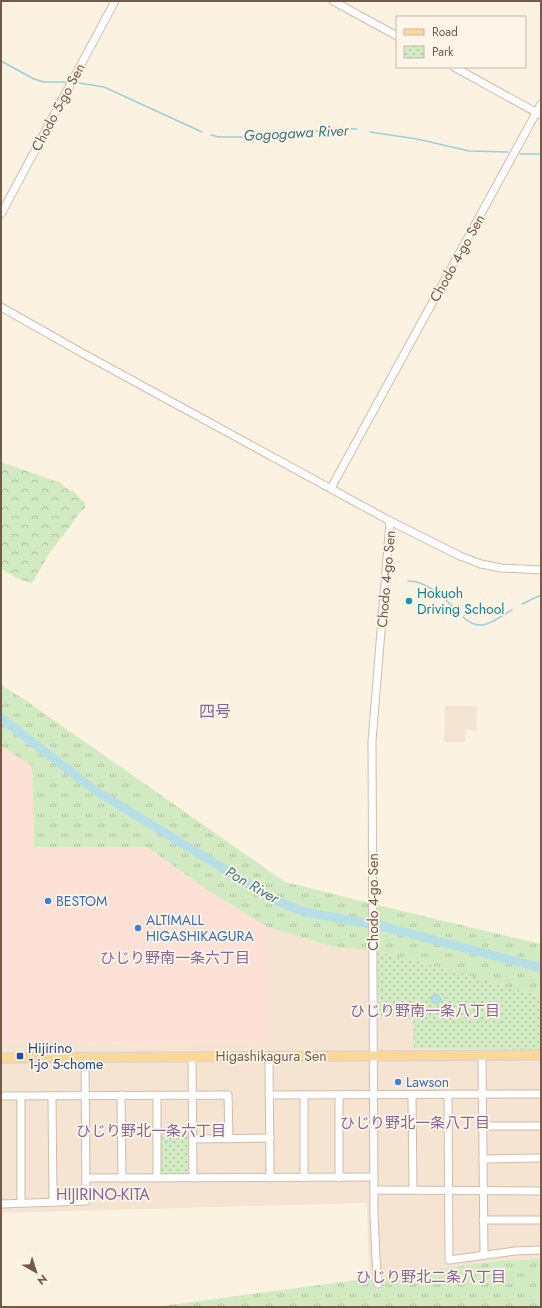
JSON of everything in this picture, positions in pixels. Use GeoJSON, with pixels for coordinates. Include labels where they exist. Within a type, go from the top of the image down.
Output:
{"type":"FeatureCollection","features":[{"type":"Feature","properties":{"kind":"main road","name":"Higashikagura Sen"},"geometry":{"type":"LineString","coordinates":[[1,1058],[541,1055]]}},
{"type":"Feature","properties":{"kind":"street","name":"Chodo 5-go Sen"},"geometry":{"type":"LineString","coordinates":[[1,214],[115,1]]}},
{"type":"Feature","properties":{"kind":"street"},"geometry":{"type":"LineString","coordinates":[[333,1],[396,35]]}},
{"type":"Feature","properties":{"kind":"street"},"geometry":{"type":"LineString","coordinates":[[456,68],[539,113]]}},
{"type":"Feature","properties":{"kind":"street","name":"Chodo 4-go Sen"},"geometry":{"type":"LineString","coordinates":[[331,488],[539,113],[541,104]]}},
{"type":"Feature","properties":{"kind":"street"},"geometry":{"type":"LineString","coordinates":[[1,307],[91,358],[390,520],[460,556],[481,564],[501,568],[541,570]]}},
{"type":"Feature","properties":{"kind":"street","name":"Chodo 4-go Sen"},"geometry":{"type":"LineString","coordinates":[[378,1284],[374,1215],[372,741],[390,520]]}},
{"type":"Feature","properties":{"kind":"street"},"geometry":{"type":"LineString","coordinates":[[270,1056],[270,1178]]}},
{"type":"Feature","properties":{"kind":"street"},"geometry":{"type":"LineString","coordinates":[[482,1056],[484,1255]]}},
{"type":"Feature","properties":{"kind":"street"},"geometry":{"type":"LineString","coordinates":[[1,1204],[86,1201],[85,1057]]}},
{"type":"Feature","properties":{"kind":"street"},"geometry":{"type":"LineString","coordinates":[[192,1057],[193,1178]]}},
{"type":"Feature","properties":{"kind":"street"},"geometry":{"type":"LineString","coordinates":[[412,1094],[413,1190]]}},
{"type":"Feature","properties":{"kind":"street"},"geometry":{"type":"LineString","coordinates":[[448,1094],[449,1260],[515,1251],[541,1250]]}},
{"type":"Feature","properties":{"kind":"street"},"geometry":{"type":"LineString","coordinates":[[269,1096],[541,1094]]}},
{"type":"Feature","properties":{"kind":"street"},"geometry":{"type":"LineString","coordinates":[[157,1095],[157,1178]]}},
{"type":"Feature","properties":{"kind":"street"},"geometry":{"type":"LineString","coordinates":[[1,1096],[228,1095],[229,1139]]}},
{"type":"Feature","properties":{"kind":"street"},"geometry":{"type":"LineString","coordinates":[[304,1095],[304,1178]]}},
{"type":"Feature","properties":{"kind":"street"},"geometry":{"type":"LineString","coordinates":[[339,1095],[339,1178]]}},
{"type":"Feature","properties":{"kind":"street"},"geometry":{"type":"LineString","coordinates":[[21,1096],[21,1203]]}},
{"type":"Feature","properties":{"kind":"street"},"geometry":{"type":"LineString","coordinates":[[52,1096],[53,1202]]}},
{"type":"Feature","properties":{"kind":"street"},"geometry":{"type":"LineString","coordinates":[[121,1096],[122,1178]]}},
{"type":"Feature","properties":{"kind":"street"},"geometry":{"type":"LineString","coordinates":[[483,1126],[541,1126]]}},
{"type":"Feature","properties":{"kind":"street"},"geometry":{"type":"LineString","coordinates":[[193,1139],[270,1138]]}},
{"type":"Feature","properties":{"kind":"street"},"geometry":{"type":"LineString","coordinates":[[483,1159],[541,1158]]}},
{"type":"Feature","properties":{"kind":"street"},"geometry":{"type":"LineString","coordinates":[[86,1178],[374,1178]]}},
{"type":"Feature","properties":{"kind":"street"},"geometry":{"type":"LineString","coordinates":[[374,1190],[541,1191]]}},
{"type":"Feature","properties":{"kind":"street"},"geometry":{"type":"LineString","coordinates":[[483,1220],[541,1220]]}},
{"type":"Feature","properties":{"kind":"shaded area"},"geometry":{"type":"Polygon","coordinates":[[[445,706],[477,706],[476,731],[466,729],[465,742],[444,742],[445,706]]]}},
{"type":"Feature","properties":{"kind":"shaded area"},"geometry":{"type":"Polygon","coordinates":[[[1,746],[32,766],[34,846],[147,847],[206,889],[267,927],[267,1043],[1,1044],[1,746]]]}},
{"type":"Feature","properties":{"kind":"shaded area"},"geometry":{"type":"Polygon","coordinates":[[[267,927],[331,946],[377,952],[417,961],[541,996],[541,1259],[506,1260],[369,1279],[367,1203],[1,1213],[1,1044],[267,1043],[267,927]]]}},
{"type":"Feature","properties":{"kind":"green space"},"geometry":{"type":"Polygon","coordinates":[[[1,462],[61,483],[64,487],[74,492],[85,503],[85,508],[79,513],[50,552],[32,583],[21,580],[1,569],[1,462]]]}},
{"type":"Feature","properties":{"kind":"green space"},"geometry":{"type":"Polygon","coordinates":[[[1,685],[25,700],[285,882],[369,903],[370,951],[331,946],[267,927],[206,889],[147,847],[34,847],[32,766],[1,746],[1,685]]]}},
{"type":"Feature","properties":{"kind":"green space"},"geometry":{"type":"Polygon","coordinates":[[[377,905],[541,944],[541,996],[417,961],[377,952],[377,905]]]}},
{"type":"Feature","properties":{"kind":"green space"},"geometry":{"type":"Polygon","coordinates":[[[377,952],[417,961],[541,996],[541,1050],[414,1048],[413,1019],[379,1016],[377,952]]]}},
{"type":"Feature","properties":{"kind":"green space"},"geometry":{"type":"Polygon","coordinates":[[[190,1131],[190,1172],[188,1175],[162,1174],[160,1172],[160,1132],[190,1131]]]}},
{"type":"Feature","properties":{"kind":"green space"},"geometry":{"type":"Polygon","coordinates":[[[541,1259],[541,1307],[154,1307],[506,1260],[541,1259]]]}},
{"type":"Feature","properties":{"kind":"water"},"geometry":{"type":"Polygon","coordinates":[[[434,995],[438,995],[440,999],[438,1003],[434,1003],[432,1001],[432,997],[434,995]]]}},
{"type":"Feature","properties":{"kind":"waterway","name":"Gogogawa River"},"geometry":{"type":"LineString","coordinates":[[1,61],[34,79],[44,82],[66,82]]}},
{"type":"Feature","properties":{"kind":"waterway","name":"Gogogawa River"},"geometry":{"type":"LineString","coordinates":[[79,83],[104,87],[202,132]]}},
{"type":"Feature","properties":{"kind":"waterway","name":"Gogogawa River"},"geometry":{"type":"LineString","coordinates":[[211,135],[219,137],[274,137],[337,128],[357,129]]}},
{"type":"Feature","properties":{"kind":"waterway","name":"Gogogawa River"},"geometry":{"type":"LineString","coordinates":[[370,132],[417,139],[469,151],[508,152]]}},
{"type":"Feature","properties":{"kind":"waterway","name":"Gogogawa River"},"geometry":{"type":"LineString","coordinates":[[520,154],[541,154]]}},
{"type":"Feature","properties":{"kind":"waterway"},"geometry":{"type":"LineString","coordinates":[[408,581],[429,587],[449,602],[459,613]]}},
{"type":"Feature","properties":{"kind":"waterway"},"geometry":{"type":"LineString","coordinates":[[522,604],[541,595]]}},
{"type":"Feature","properties":{"kind":"waterway"},"geometry":{"type":"LineString","coordinates":[[463,617],[470,622],[482,625],[488,624],[512,610]]}},
{"type":"Feature","properties":{"kind":"waterway","name":"Pon River"},"geometry":{"type":"LineString","coordinates":[[1,718],[96,791],[275,900],[305,912],[381,926],[541,968]]}},
{"type":"Feature","properties":{"kind":"place","name":"Hokuoh Driving School"},"geometry":{"type":"Point","coordinates":[409,601]}},
{"type":"Feature","properties":{"kind":"place","name":"BESTOM"},"geometry":{"type":"Point","coordinates":[48,901]}},
{"type":"Feature","properties":{"kind":"place","name":"ALTIMALL HIGASHIKAGURA"},"geometry":{"type":"Point","coordinates":[138,928]}},
{"type":"Feature","properties":{"kind":"place","name":"Hijirino 1-jo 5-chome"},"geometry":{"type":"Point","coordinates":[20,1056]}},
{"type":"Feature","properties":{"kind":"place","name":"Lawson"},"geometry":{"type":"Point","coordinates":[398,1082]}},
{"type":"Feature","properties":{"kind":"district","name":"四号"},"geometry":{"type":"Point","coordinates":[215,711]}},
{"type":"Feature","properties":{"kind":"district","name":"ひじり野南一条六丁目"},"geometry":{"type":"Point","coordinates":[175,958]}},
{"type":"Feature","properties":{"kind":"district","name":"ひじり野南一条八丁目"},"geometry":{"type":"Point","coordinates":[425,1011]}},
{"type":"Feature","properties":{"kind":"district","name":"ひじり野北一条八丁目"},"geometry":{"type":"Point","coordinates":[415,1123]}},
{"type":"Feature","properties":{"kind":"district","name":"ひじり野北一条六丁目"},"geometry":{"type":"Point","coordinates":[151,1131]}},
{"type":"Feature","properties":{"kind":"district","name":"HIJIRINO-KITA"},"geometry":{"type":"Point","coordinates":[103,1194]}},
{"type":"Feature","properties":{"kind":"district","name":"ひじり野北二条八丁目"},"geometry":{"type":"Point","coordinates":[431,1277]}}]}
